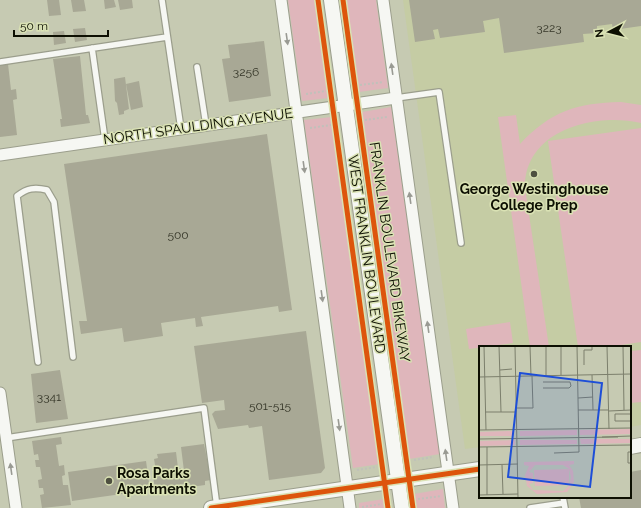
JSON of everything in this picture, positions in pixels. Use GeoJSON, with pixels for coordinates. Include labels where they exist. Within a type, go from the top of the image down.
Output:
{"type":"FeatureCollection","features":[{"type":"Feature","properties":{"kind":"street"},"geometry":{"type":"LineString","coordinates":[[282,0],[350,508]]}},
{"type":"Feature","properties":{"kind":"street","name":"WEST FRANKLIN BOULEVARD"},"geometry":{"type":"LineString","coordinates":[[331,0],[346,105],[392,482],[409,504]]}},
{"type":"Feature","properties":{"kind":"street"},"geometry":{"type":"LineString","coordinates":[[383,0],[453,508]]}},
{"type":"Feature","properties":{"kind":"street","name":"NORTH SPAULDING AVENUE"},"geometry":{"type":"LineString","coordinates":[[0,155],[396,98]]}},
{"type":"Feature","properties":{"kind":"street"},"geometry":{"type":"LineString","coordinates":[[0,393],[4,441],[16,508]]}},
{"type":"Feature","properties":{"kind":"street"},"geometry":{"type":"LineString","coordinates":[[631,447],[641,445]]}},
{"type":"Feature","properties":{"kind":"street"},"geometry":{"type":"LineString","coordinates":[[214,508],[238,506],[479,469]]}},
{"type":"Feature","properties":{"kind":"lane"},"geometry":{"type":"LineString","coordinates":[[162,0],[181,129]]}},
{"type":"Feature","properties":{"kind":"lane"},"geometry":{"type":"LineString","coordinates":[[0,62],[167,37]]}},
{"type":"Feature","properties":{"kind":"lane"},"geometry":{"type":"LineString","coordinates":[[92,48],[105,140]]}},
{"type":"Feature","properties":{"kind":"lane"},"geometry":{"type":"LineString","coordinates":[[197,66],[206,125]]}},
{"type":"Feature","properties":{"kind":"lane"},"geometry":{"type":"LineString","coordinates":[[396,98],[439,92],[461,243]]}},
{"type":"Feature","properties":{"kind":"lane"},"geometry":{"type":"LineString","coordinates":[[38,362],[17,196],[24,190],[38,187],[48,190],[54,202],[73,357]]}},
{"type":"Feature","properties":{"kind":"lane"},"geometry":{"type":"LineString","coordinates":[[4,441],[204,408],[214,508]]}},
{"type":"Feature","properties":{"kind":"lane"},"geometry":{"type":"LineString","coordinates":[[530,508],[564,503]]}},
{"type":"Feature","properties":{"kind":"path"},"geometry":{"type":"LineString","coordinates":[[360,85],[387,82]]}},
{"type":"Feature","properties":{"kind":"path"},"geometry":{"type":"LineString","coordinates":[[302,94],[326,91]]}},
{"type":"Feature","properties":{"kind":"path"},"geometry":{"type":"LineString","coordinates":[[366,120],[390,117]]}},
{"type":"Feature","properties":{"kind":"path"},"geometry":{"type":"LineString","coordinates":[[306,128],[331,125]]}},
{"type":"Feature","properties":{"kind":"path"},"geometry":{"type":"LineString","coordinates":[[414,460],[437,457]]}},
{"type":"Feature","properties":{"kind":"path"},"geometry":{"type":"LineString","coordinates":[[355,470],[380,466],[392,482]]}},
{"type":"Feature","properties":{"kind":"path"},"geometry":{"type":"LineString","coordinates":[[418,499],[442,496]]}},
{"type":"Feature","properties":{"kind":"path"},"geometry":{"type":"LineString","coordinates":[[357,508],[386,505]]}},
{"type":"Feature","properties":{"kind":"shaded area"},"geometry":{"type":"Polygon","coordinates":[[[288,0],[316,0],[329,98],[302,101],[288,0]]]}},
{"type":"Feature","properties":{"kind":"shaded area"},"geometry":{"type":"Polygon","coordinates":[[[346,0],[376,0],[388,88],[359,92],[346,0]]]}},
{"type":"Feature","properties":{"kind":"shaded area","name":"George Westinghouse College Prep"},"geometry":{"type":"Polygon","coordinates":[[[403,0],[641,0],[641,425],[631,427],[631,346],[479,346],[479,447],[465,449],[403,0]]]}},
{"type":"Feature","properties":{"kind":"shaded area"},"geometry":{"type":"Polygon","coordinates":[[[621,102],[641,105],[641,123],[623,120],[603,120],[584,123],[565,130],[549,139],[536,152],[528,168],[525,188],[549,346],[530,346],[498,117],[516,115],[520,144],[531,133],[554,116],[578,107],[621,102]]]}},
{"type":"Feature","properties":{"kind":"shaded area"},"geometry":{"type":"Polygon","coordinates":[[[391,107],[440,454],[409,459],[362,112],[391,107]]]}},
{"type":"Feature","properties":{"kind":"shaded area"},"geometry":{"type":"Polygon","coordinates":[[[332,117],[380,464],[353,468],[304,120],[332,117]]]}},
{"type":"Feature","properties":{"kind":"shaded area"},"geometry":{"type":"Polygon","coordinates":[[[641,128],[641,342],[615,346],[578,346],[548,141],[641,128]]]}},
{"type":"Feature","properties":{"kind":"shaded area"},"geometry":{"type":"Polygon","coordinates":[[[510,322],[513,343],[479,346],[479,348],[469,349],[466,329],[510,322]]]}},
{"type":"Feature","properties":{"kind":"shaded area"},"geometry":{"type":"Polygon","coordinates":[[[641,350],[641,402],[631,403],[631,351],[641,350]]]}},
{"type":"Feature","properties":{"kind":"shaded area"},"geometry":{"type":"Polygon","coordinates":[[[443,489],[445,508],[416,508],[414,494],[443,489]]]}},
{"type":"Feature","properties":{"kind":"shaded area"},"geometry":{"type":"Polygon","coordinates":[[[384,499],[386,508],[359,508],[359,503],[384,499]]]}},
{"type":"Feature","properties":{"kind":"building"},"geometry":{"type":"Polygon","coordinates":[[[47,0],[59,0],[61,15],[49,16],[47,0]]]}},
{"type":"Feature","properties":{"kind":"building"},"geometry":{"type":"Polygon","coordinates":[[[71,0],[84,0],[86,11],[73,12],[71,0]]]}},
{"type":"Feature","properties":{"kind":"building"},"geometry":{"type":"Polygon","coordinates":[[[104,0],[114,0],[116,7],[105,9],[104,0]]]}},
{"type":"Feature","properties":{"kind":"building"},"geometry":{"type":"Polygon","coordinates":[[[118,0],[132,0],[133,8],[120,10],[118,0]]]}},
{"type":"Feature","properties":{"kind":"building"},"geometry":{"type":"Polygon","coordinates":[[[409,0],[641,0],[641,26],[613,30],[612,24],[597,26],[597,33],[583,34],[584,42],[504,53],[499,18],[483,21],[485,32],[440,38],[438,29],[433,30],[435,39],[415,42],[409,0]]]}},
{"type":"Feature","properties":{"kind":"building"},"geometry":{"type":"Polygon","coordinates":[[[85,28],[87,40],[75,42],[73,29],[85,28]]]}},
{"type":"Feature","properties":{"kind":"building"},"geometry":{"type":"Polygon","coordinates":[[[64,31],[66,43],[54,45],[53,32],[64,31]]]}},
{"type":"Feature","properties":{"kind":"building"},"geometry":{"type":"Polygon","coordinates":[[[264,41],[271,96],[229,102],[222,59],[230,58],[228,45],[264,41]]]}},
{"type":"Feature","properties":{"kind":"building"},"geometry":{"type":"Polygon","coordinates":[[[80,56],[86,115],[88,115],[90,123],[61,127],[60,119],[62,119],[53,59],[80,56]]]}},
{"type":"Feature","properties":{"kind":"building"},"geometry":{"type":"Polygon","coordinates":[[[8,64],[11,90],[16,89],[17,99],[13,100],[17,135],[0,137],[0,65],[8,64]]]}},
{"type":"Feature","properties":{"kind":"building"},"geometry":{"type":"Polygon","coordinates":[[[125,77],[129,109],[124,111],[124,114],[119,115],[117,103],[115,101],[114,79],[125,77]]]}},
{"type":"Feature","properties":{"kind":"building"},"geometry":{"type":"Polygon","coordinates":[[[139,81],[143,107],[131,110],[126,84],[139,81]]]}},
{"type":"Feature","properties":{"kind":"building"},"geometry":{"type":"Polygon","coordinates":[[[267,134],[292,310],[279,312],[278,306],[201,317],[203,326],[196,327],[195,318],[161,323],[163,336],[124,342],[122,328],[81,334],[79,321],[87,321],[64,164],[267,134]]]}},
{"type":"Feature","properties":{"kind":"building"},"geometry":{"type":"Polygon","coordinates":[[[306,331],[325,468],[321,473],[269,480],[262,426],[249,428],[248,425],[218,429],[212,414],[215,411],[225,410],[224,400],[202,403],[194,346],[306,331]]]}},
{"type":"Feature","properties":{"kind":"building"},"geometry":{"type":"Polygon","coordinates":[[[60,370],[68,419],[36,423],[31,374],[60,370]]]}},
{"type":"Feature","properties":{"kind":"building"},"geometry":{"type":"Polygon","coordinates":[[[61,437],[62,444],[56,445],[59,466],[64,465],[65,475],[62,476],[63,485],[68,485],[71,505],[42,508],[40,495],[44,494],[43,488],[39,488],[38,480],[42,479],[40,467],[36,467],[35,460],[39,460],[38,454],[34,455],[32,441],[61,437]]]}},
{"type":"Feature","properties":{"kind":"building"},"geometry":{"type":"Polygon","coordinates":[[[204,444],[211,480],[205,481],[205,485],[191,487],[190,483],[177,485],[177,489],[162,492],[161,488],[155,488],[152,471],[156,471],[154,459],[158,458],[157,454],[176,452],[178,468],[181,468],[181,472],[184,471],[181,447],[204,444]]]}},
{"type":"Feature","properties":{"kind":"building","name":"Rosa Parks Apartments"},"geometry":{"type":"Polygon","coordinates":[[[146,461],[150,490],[72,501],[68,472],[146,461]]]}},
{"type":"Feature","properties":{"kind":"building"},"geometry":{"type":"Polygon","coordinates":[[[641,470],[641,508],[581,508],[579,498],[631,498],[631,472],[641,470]]]}},
{"type":"Feature","properties":{"kind":"cycle path"},"geometry":{"type":"LineString","coordinates":[[318,0],[388,508]]}},
{"type":"Feature","properties":{"kind":"cycle path","name":"FRANKLIN BOULEVARD BIKEWAY"},"geometry":{"type":"LineString","coordinates":[[343,0],[413,508]]}},
{"type":"Feature","properties":{"kind":"cycle path"},"geometry":{"type":"LineString","coordinates":[[211,508],[479,469]]}},
{"type":"Feature","properties":{"kind":"place","name":"George Westinghouse College Prep"},"geometry":{"type":"Point","coordinates":[534,174]}},
{"type":"Feature","properties":{"kind":"place","name":"Rosa Parks Apartments"},"geometry":{"type":"Point","coordinates":[109,481]}}]}
